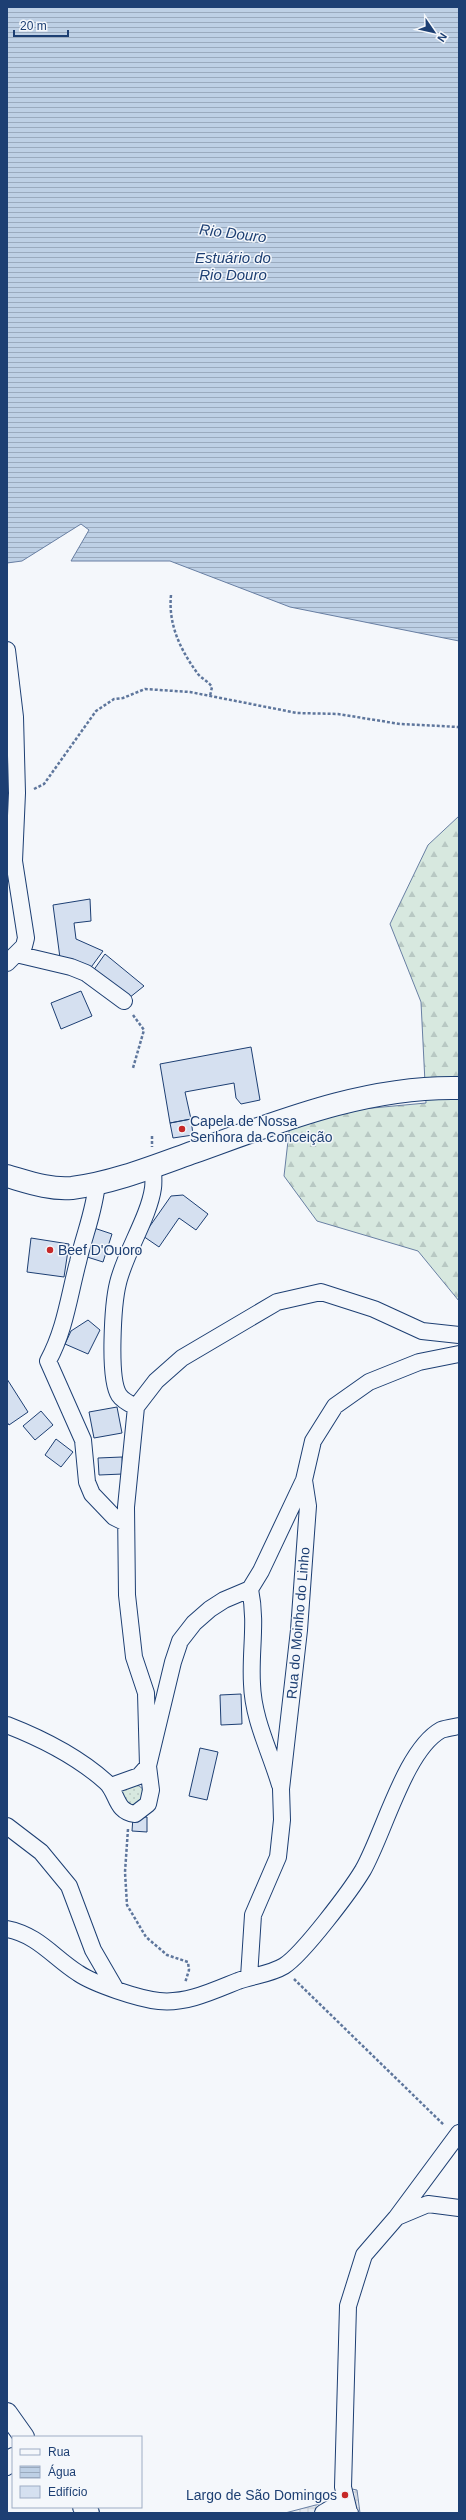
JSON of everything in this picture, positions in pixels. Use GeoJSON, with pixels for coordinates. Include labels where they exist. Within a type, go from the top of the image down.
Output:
{"type":"FeatureCollection","features":[{"type":"Feature","properties":{"kind":"main road"},"geometry":{"type":"LineString","coordinates":[[7,1176],[49,1187],[71,1188],[153,1167],[330,1105],[388,1092],[459,1088]]}},
{"type":"Feature","properties":{"kind":"street"},"geometry":{"type":"LineString","coordinates":[[7,650],[15,717],[16,793],[14,861],[26,938],[24,946],[11,959]]}},
{"type":"Feature","properties":{"kind":"street"},"geometry":{"type":"LineString","coordinates":[[11,959],[71,967],[86,973],[124,1001]]}},
{"type":"Feature","properties":{"kind":"street"},"geometry":{"type":"LineString","coordinates":[[136,1407],[122,1398],[115,1384],[113,1372],[114,1309],[118,1283],[153,1189],[153,1167]]}},
{"type":"Feature","properties":{"kind":"street"},"geometry":{"type":"LineString","coordinates":[[97,1182],[95,1204],[78,1262],[62,1330],[48,1361],[83,1440],[87,1482],[92,1494],[114,1517],[126,1523]]}},
{"type":"Feature","properties":{"kind":"street"},"geometry":{"type":"LineString","coordinates":[[7,1725],[76,1757],[111,1786],[117,1804],[129,1813],[141,1811],[150,1798],[146,1693],[134,1657],[127,1594],[126,1506],[136,1407],[156,1381],[182,1358],[278,1302],[321,1292],[374,1308],[422,1331],[459,1335]]}},
{"type":"Feature","properties":{"kind":"street","name":"Rua do Moinho do Linho"},"geometry":{"type":"LineString","coordinates":[[249,1977],[253,1915],[278,1857],[282,1820],[281,1789],[299,1630],[308,1506],[304,1480],[313,1441],[321,1425],[335,1406],[369,1382],[393,1371],[459,1354]]}},
{"type":"Feature","properties":{"kind":"street"},"geometry":{"type":"LineString","coordinates":[[111,1786],[140,1776],[148,1766],[173,1662],[180,1641],[194,1623],[210,1609],[224,1600],[250,1589],[261,1571],[304,1480]]}},
{"type":"Feature","properties":{"kind":"street"},"geometry":{"type":"LineString","coordinates":[[250,1589],[254,1605],[255,1635],[252,1684],[256,1714],[281,1789]]}},
{"type":"Feature","properties":{"kind":"street"},"geometry":{"type":"LineString","coordinates":[[7,1929],[22,1932],[34,1938],[77,1972],[93,1982],[159,2001],[202,1996],[249,1977],[283,1966],[298,1955],[363,1871],[408,1769],[423,1747],[442,1730],[459,1726]]}},
{"type":"Feature","properties":{"kind":"street"},"geometry":{"type":"LineString","coordinates":[[7,1826],[41,1852],[69,1886],[93,1950],[115,1988]]}},
{"type":"Feature","properties":{"kind":"street"},"geometry":{"type":"LineString","coordinates":[[349,2512],[343,2487],[348,2306],[364,2255],[396,2218],[458,2135]]}},
{"type":"Feature","properties":{"kind":"street"},"geometry":{"type":"LineString","coordinates":[[396,2218],[428,2204],[459,2208]]}},
{"type":"Feature","properties":{"kind":"street"},"geometry":{"type":"LineString","coordinates":[[7,2413],[23,2436]]}},
{"type":"Feature","properties":{"kind":"street"},"geometry":{"type":"LineString","coordinates":[[7,2467],[12,2458]]}},
{"type":"Feature","properties":{"kind":"street"},"geometry":{"type":"LineString","coordinates":[[328,2510],[343,2487]]}},
{"type":"Feature","properties":{"kind":"street"},"geometry":{"type":"LineString","coordinates":[[328,2510],[340,2506],[349,2512]]}},
{"type":"Feature","properties":{"kind":"path"},"geometry":{"type":"LineString","coordinates":[[171,595],[170,605],[177,638],[190,665],[212,687],[210,696]]}},
{"type":"Feature","properties":{"kind":"path"},"geometry":{"type":"LineString","coordinates":[[16,793],[44,784],[96,711],[114,699],[122,698],[145,689],[161,689],[210,696],[297,713],[332,713],[400,724],[459,727]]}},
{"type":"Feature","properties":{"kind":"path"},"geometry":{"type":"LineString","coordinates":[[124,1001],[144,1030],[133,1068]]}},
{"type":"Feature","properties":{"kind":"path"},"geometry":{"type":"LineString","coordinates":[[129,1813],[125,1872],[127,1905],[146,1937],[167,1955],[188,1962],[189,1970],[185,1984],[171,2000]]}},
{"type":"Feature","properties":{"kind":"path"},"geometry":{"type":"LineString","coordinates":[[283,1966],[338,2023],[458,2135]]}},
{"type":"Feature","properties":{"kind":"green space"},"geometry":{"type":"Polygon","coordinates":[[[459,816],[459,1301],[418,1251],[317,1221],[284,1176],[289,1132],[287,1116],[426,1103],[421,1002],[390,924],[428,845],[459,816]]]}},
{"type":"Feature","properties":{"kind":"green space"},"geometry":{"type":"Polygon","coordinates":[[[138,1785],[144,1790],[145,1798],[129,1808],[121,1791],[124,1788],[138,1785]]]}},
{"type":"Feature","properties":{"kind":"shaded area","name":"Largo de São Domingos"},"geometry":{"type":"Polygon","coordinates":[[[337,2486],[357,2490],[360,2513],[285,2513],[331,2501],[337,2486]]]}},
{"type":"Feature","properties":{"kind":"water","name":"Estuário do Rio Douro"},"geometry":{"type":"Polygon","coordinates":[[[7,7],[459,7],[459,641],[290,607],[170,561],[71,561],[89,530],[81,524],[22,561],[7,563],[7,7]]]}},
{"type":"Feature","properties":{"kind":"building"},"geometry":{"type":"Polygon","coordinates":[[[90,899],[91,921],[74,923],[76,939],[103,951],[89,970],[60,958],[53,905],[90,899]]]}},
{"type":"Feature","properties":{"kind":"building"},"geometry":{"type":"Polygon","coordinates":[[[105,954],[144,986],[129,998],[93,971],[105,954]]]}},
{"type":"Feature","properties":{"kind":"building"},"geometry":{"type":"Polygon","coordinates":[[[81,991],[92,1016],[61,1029],[51,1003],[81,991]]]}},
{"type":"Feature","properties":{"kind":"building"},"geometry":{"type":"Polygon","coordinates":[[[251,1047],[260,1100],[241,1104],[236,1098],[234,1083],[185,1092],[191,1119],[170,1123],[160,1064],[251,1047]]]}},
{"type":"Feature","properties":{"kind":"building","name":"Capela de Nossa Senhora da Conceição"},"geometry":{"type":"Polygon","coordinates":[[[191,1119],[193,1135],[173,1138],[170,1123],[191,1119]]]}},
{"type":"Feature","properties":{"kind":"building"},"geometry":{"type":"Polygon","coordinates":[[[183,1195],[208,1214],[196,1230],[179,1218],[159,1247],[143,1236],[171,1196],[183,1195]]]}},
{"type":"Feature","properties":{"kind":"building"},"geometry":{"type":"Polygon","coordinates":[[[94,1228],[112,1234],[103,1262],[84,1256],[94,1228]]]}},
{"type":"Feature","properties":{"kind":"building"},"geometry":{"type":"Polygon","coordinates":[[[31,1238],[69,1244],[64,1277],[27,1272],[31,1238]]]}},
{"type":"Feature","properties":{"kind":"building"},"geometry":{"type":"Polygon","coordinates":[[[88,1320],[100,1330],[88,1354],[65,1344],[71,1331],[88,1320]]]}},
{"type":"Feature","properties":{"kind":"building"},"geometry":{"type":"Polygon","coordinates":[[[7,1379],[28,1412],[9,1425],[7,1422],[7,1379]]]}},
{"type":"Feature","properties":{"kind":"building"},"geometry":{"type":"Polygon","coordinates":[[[117,1407],[122,1433],[94,1438],[89,1412],[117,1407]]]}},
{"type":"Feature","properties":{"kind":"building"},"geometry":{"type":"Polygon","coordinates":[[[41,1411],[53,1425],[35,1440],[23,1426],[41,1411]]]}},
{"type":"Feature","properties":{"kind":"building"},"geometry":{"type":"Polygon","coordinates":[[[56,1439],[73,1452],[61,1467],[45,1455],[56,1439]]]}},
{"type":"Feature","properties":{"kind":"building"},"geometry":{"type":"Polygon","coordinates":[[[122,1457],[123,1474],[99,1475],[98,1458],[122,1457]]]}},
{"type":"Feature","properties":{"kind":"building"},"geometry":{"type":"Polygon","coordinates":[[[241,1694],[242,1724],[221,1725],[220,1695],[241,1694]]]}},
{"type":"Feature","properties":{"kind":"building"},"geometry":{"type":"Polygon","coordinates":[[[200,1748],[218,1752],[207,1800],[189,1796],[200,1748]]]}},
{"type":"Feature","properties":{"kind":"building"},"geometry":{"type":"Polygon","coordinates":[[[133,1817],[147,1817],[147,1832],[132,1831],[133,1817]]]}},
{"type":"Feature","properties":{"kind":"place","name":"Capela de Nossa Senhora da Conceição"},"geometry":{"type":"Point","coordinates":[182,1129]}},
{"type":"Feature","properties":{"kind":"place","name":"Beef D'Ouoro"},"geometry":{"type":"Point","coordinates":[50,1250]}},
{"type":"Feature","properties":{"kind":"place","name":"Largo de São Domingos"},"geometry":{"type":"Point","coordinates":[345,2495]}},
{"type":"Feature","properties":{"kind":"water label","name":"Rio Douro"},"geometry":{"type":"Point","coordinates":[233,233]}}]}
